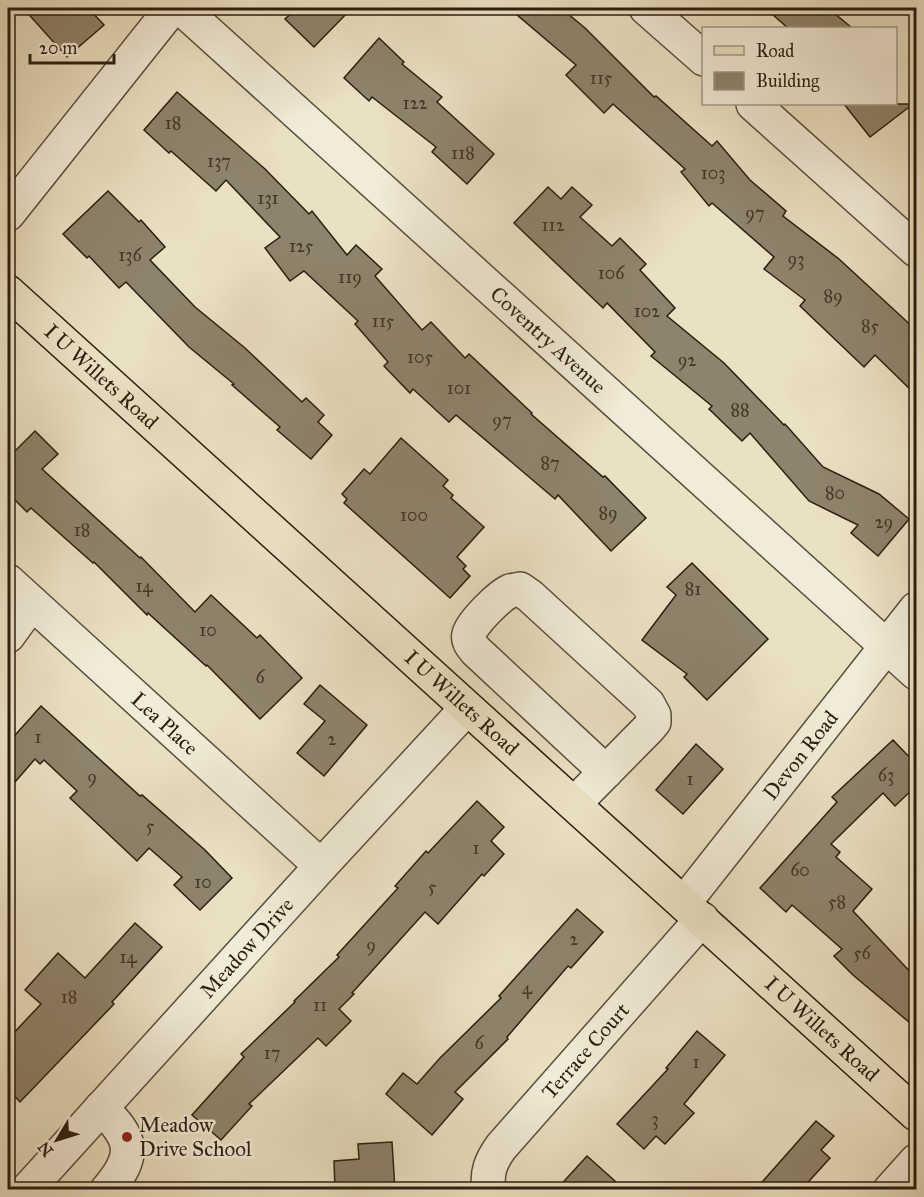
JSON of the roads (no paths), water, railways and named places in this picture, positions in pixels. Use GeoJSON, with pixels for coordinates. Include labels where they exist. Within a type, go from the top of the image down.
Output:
{"type":"FeatureCollection","features":[{"type":"Feature","properties":{"kind":"main road","name":"I U Willets Road"},"geometry":{"type":"LineString","coordinates":[[8,292],[916,1114]]}},
{"type":"Feature","properties":{"kind":"street"},"geometry":{"type":"LineString","coordinates":[[8,214],[172,8]]}},
{"type":"Feature","properties":{"kind":"street","name":"Coventry Avenue"},"geometry":{"type":"LineString","coordinates":[[181,8],[916,673]]}},
{"type":"Feature","properties":{"kind":"street"},"geometry":{"type":"LineString","coordinates":[[646,8],[702,57]]}},
{"type":"Feature","properties":{"kind":"street"},"geometry":{"type":"LineString","coordinates":[[754,105],[916,250]]}},
{"type":"Feature","properties":{"kind":"street","name":"Lea Place"},"geometry":{"type":"LineString","coordinates":[[8,581],[321,866]]}},
{"type":"Feature","properties":{"kind":"street"},"geometry":{"type":"LineString","coordinates":[[574,804],[606,772],[654,722],[654,715],[648,704],[530,596],[520,589],[510,591],[496,601],[479,620],[469,633],[469,641],[476,651],[606,772]]}},
{"type":"Feature","properties":{"kind":"street"},"geometry":{"type":"LineString","coordinates":[[8,636],[32,603]]}},
{"type":"Feature","properties":{"kind":"street","name":"Devon Road"},"geometry":{"type":"LineString","coordinates":[[693,911],[916,609]]}},
{"type":"Feature","properties":{"kind":"street","name":"Meadow Drive"},"geometry":{"type":"LineString","coordinates":[[27,1190],[467,708]]}},
{"type":"Feature","properties":{"kind":"street","name":"Terrace Court"},"geometry":{"type":"LineString","coordinates":[[489,1190],[487,1178],[492,1160],[501,1147],[654,976],[693,911]]}},
{"type":"Feature","properties":{"kind":"street"},"geometry":{"type":"LineString","coordinates":[[101,1108],[121,1129],[126,1137],[128,1151],[123,1168],[106,1190]]}},
{"type":"Feature","properties":{"kind":"street"},"geometry":{"type":"LineString","coordinates":[[890,1190],[916,1161]]}},
{"type":"Feature","properties":{"kind":"place","name":"Meadow Drive School"},"geometry":{"type":"Point","coordinates":[127,1137]}}]}
